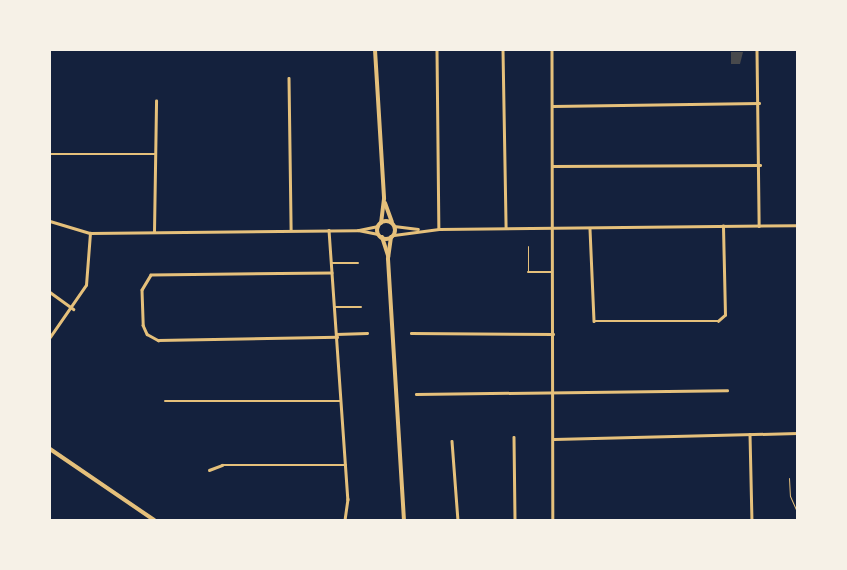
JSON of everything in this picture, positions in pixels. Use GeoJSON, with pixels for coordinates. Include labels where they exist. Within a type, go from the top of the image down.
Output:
{"type":"FeatureCollection","features":[{"type":"Feature","properties":{"kind":"street"},"geometry":{"type":"LineString","coordinates":[[375,50],[384,198],[380,236],[388,259],[404,520]]}},
{"type":"Feature","properties":{"kind":"street"},"geometry":{"type":"LineString","coordinates":[[437,50],[439,229]]}},
{"type":"Feature","properties":{"kind":"street"},"geometry":{"type":"LineString","coordinates":[[503,50],[506,229]]}},
{"type":"Feature","properties":{"kind":"street"},"geometry":{"type":"LineString","coordinates":[[552,50],[553,520]]}},
{"type":"Feature","properties":{"kind":"street"},"geometry":{"type":"LineString","coordinates":[[757,50],[760,226]]}},
{"type":"Feature","properties":{"kind":"street"},"geometry":{"type":"LineString","coordinates":[[289,78],[291,230]]}},
{"type":"Feature","properties":{"kind":"street"},"geometry":{"type":"LineString","coordinates":[[154,232],[156,102]]}},
{"type":"Feature","properties":{"kind":"street"},"geometry":{"type":"LineString","coordinates":[[552,106],[759,103]]}},
{"type":"Feature","properties":{"kind":"street"},"geometry":{"type":"LineString","coordinates":[[50,154],[155,154]]}},
{"type":"Feature","properties":{"kind":"street"},"geometry":{"type":"LineString","coordinates":[[552,166],[760,165]]}},
{"type":"Feature","properties":{"kind":"street"},"geometry":{"type":"LineString","coordinates":[[384,198],[393,225],[393,236],[388,259]]}},
{"type":"Feature","properties":{"kind":"street"},"geometry":{"type":"LineString","coordinates":[[50,221],[90,233],[358,230],[380,224],[420,230]]}},
{"type":"Feature","properties":{"kind":"street"},"geometry":{"type":"LineString","coordinates":[[358,230],[380,236],[393,236],[420,230],[439,229],[552,230],[797,225]]}},
{"type":"Feature","properties":{"kind":"street"},"geometry":{"type":"LineString","coordinates":[[590,229],[594,321],[718,321],[725,315],[723,226]]}},
{"type":"Feature","properties":{"kind":"street"},"geometry":{"type":"LineString","coordinates":[[329,230],[346,465],[345,520]]}},
{"type":"Feature","properties":{"kind":"street"},"geometry":{"type":"LineString","coordinates":[[50,337],[73,309],[90,270],[90,233]]}},
{"type":"Feature","properties":{"kind":"street"},"geometry":{"type":"LineString","coordinates":[[331,263],[358,263]]}},
{"type":"Feature","properties":{"kind":"street"},"geometry":{"type":"LineString","coordinates":[[528,272],[552,272]]}},
{"type":"Feature","properties":{"kind":"street"},"geometry":{"type":"LineString","coordinates":[[332,273],[151,276],[142,290],[142,325],[146,334],[158,340],[336,336],[367,333]]}},
{"type":"Feature","properties":{"kind":"street"},"geometry":{"type":"LineString","coordinates":[[50,292],[73,309]]}},
{"type":"Feature","properties":{"kind":"street"},"geometry":{"type":"LineString","coordinates":[[334,307],[361,307]]}},
{"type":"Feature","properties":{"kind":"street"},"geometry":{"type":"LineString","coordinates":[[411,333],[553,334]]}},
{"type":"Feature","properties":{"kind":"street"},"geometry":{"type":"LineString","coordinates":[[416,394],[553,394],[727,390]]}},
{"type":"Feature","properties":{"kind":"street"},"geometry":{"type":"LineString","coordinates":[[165,401],[341,401]]}},
{"type":"Feature","properties":{"kind":"street"},"geometry":{"type":"LineString","coordinates":[[553,439],[797,432]]}},
{"type":"Feature","properties":{"kind":"street"},"geometry":{"type":"LineString","coordinates":[[750,434],[752,520]]}},
{"type":"Feature","properties":{"kind":"street"},"geometry":{"type":"LineString","coordinates":[[514,437],[514,520]]}},
{"type":"Feature","properties":{"kind":"street"},"geometry":{"type":"LineString","coordinates":[[452,441],[458,520]]}},
{"type":"Feature","properties":{"kind":"street"},"geometry":{"type":"LineString","coordinates":[[50,449],[154,520]]}},
{"type":"Feature","properties":{"kind":"street"},"geometry":{"type":"LineString","coordinates":[[209,470],[222,464],[346,465]]}},
{"type":"Feature","properties":{"kind":"lane"},"geometry":{"type":"LineString","coordinates":[[528,246],[528,272]]}},
{"type":"Feature","properties":{"kind":"lane"},"geometry":{"type":"LineString","coordinates":[[789,478],[790,496],[797,512]]}},
{"type":"Feature","properties":{"kind":"building"},"geometry":{"type":"Polygon","coordinates":[[[731,52],[743,52],[740,64],[731,64],[731,52]]]}}]}
